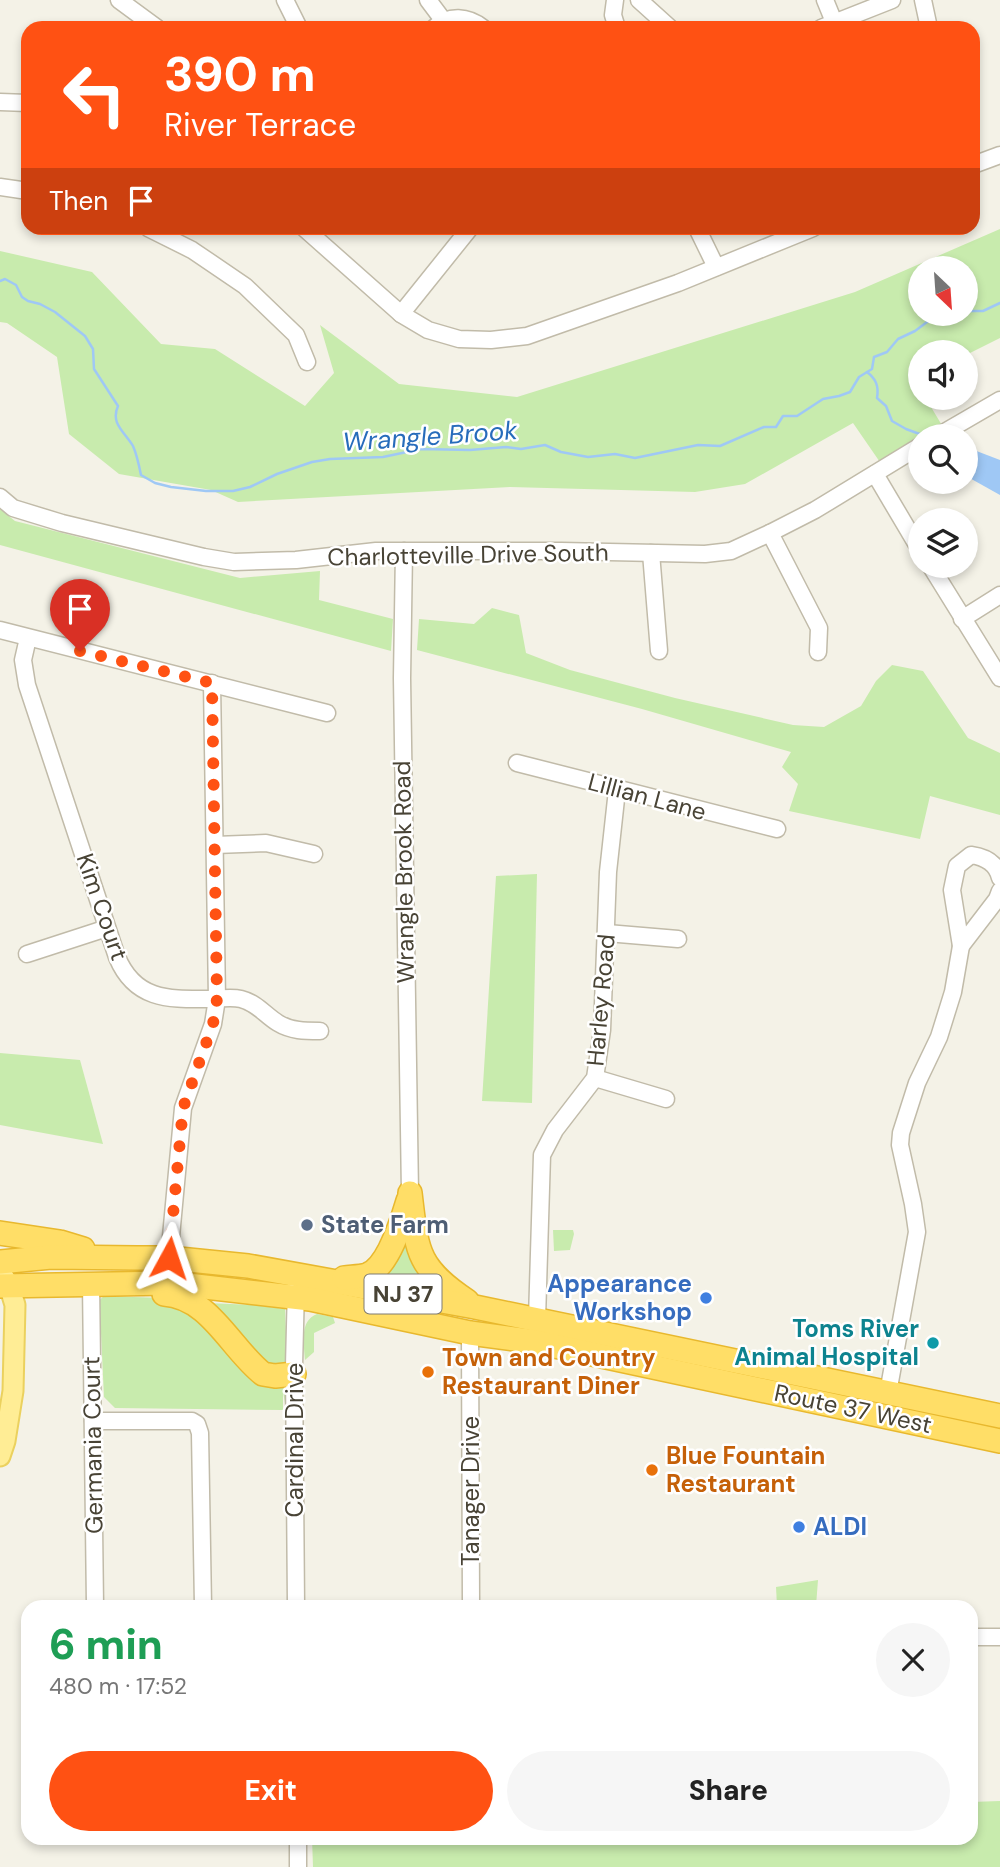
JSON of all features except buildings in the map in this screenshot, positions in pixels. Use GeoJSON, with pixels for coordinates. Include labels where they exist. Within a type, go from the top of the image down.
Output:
{"type":"FeatureCollection","features":[{"type":"Feature","properties":{"kind":"highway"},"geometry":{"type":"LineString","coordinates":[[330,1280],[365,1275],[374,1271],[391,1246],[410,1193]]}},
{"type":"Feature","properties":{"kind":"highway"},"geometry":{"type":"LineString","coordinates":[[410,1193],[416,1242],[424,1262],[433,1276],[445,1287],[475,1307]]}},
{"type":"Feature","properties":{"kind":"highway"},"geometry":{"type":"LineString","coordinates":[[0,1233],[60,1242],[113,1257]]}},
{"type":"Feature","properties":{"kind":"highway","name":"Route 37 West"},"geometry":{"type":"LineString","coordinates":[[0,1262],[51,1257],[113,1257],[169,1258],[248,1266],[537,1319],[1000,1416]]}},
{"type":"Feature","properties":{"kind":"highway","name":"Route 37 West"},"geometry":{"type":"LineString","coordinates":[[3,1281],[170,1283],[295,1297],[470,1333],[536,1342],[1000,1441]]}},
{"type":"Feature","properties":{"kind":"highway"},"geometry":{"type":"LineString","coordinates":[[95,1283],[137,1292],[171,1294],[190,1300],[263,1374],[294,1374]]}},
{"type":"Feature","properties":{"kind":"main road"},"geometry":{"type":"LineString","coordinates":[[0,1456],[13,1391],[15,1305],[3,1281]]}},
{"type":"Feature","properties":{"kind":"street"},"geometry":{"type":"LineString","coordinates":[[119,0],[148,21]]}},
{"type":"Feature","properties":{"kind":"street"},"geometry":{"type":"LineString","coordinates":[[285,0],[296,21]]}},
{"type":"Feature","properties":{"kind":"street"},"geometry":{"type":"LineString","coordinates":[[428,0],[437,21]]}},
{"type":"Feature","properties":{"kind":"street"},"geometry":{"type":"LineString","coordinates":[[615,0],[615,21]]}},
{"type":"Feature","properties":{"kind":"street"},"geometry":{"type":"LineString","coordinates":[[639,0],[662,21]]}},
{"type":"Feature","properties":{"kind":"street"},"geometry":{"type":"LineString","coordinates":[[825,0],[827,21]]}},
{"type":"Feature","properties":{"kind":"street"},"geometry":{"type":"LineString","coordinates":[[858,21],[892,0]]}},
{"type":"Feature","properties":{"kind":"street"},"geometry":{"type":"LineString","coordinates":[[923,0],[928,21]]}},
{"type":"Feature","properties":{"kind":"street"},"geometry":{"type":"LineString","coordinates":[[447,21],[456,18],[470,21]]}},
{"type":"Feature","properties":{"kind":"street"},"geometry":{"type":"LineString","coordinates":[[0,102],[21,103]]}},
{"type":"Feature","properties":{"kind":"street"},"geometry":{"type":"LineString","coordinates":[[980,163],[1000,155]]}},
{"type":"Feature","properties":{"kind":"street"},"geometry":{"type":"LineString","coordinates":[[0,187],[21,190]]}},
{"type":"Feature","properties":{"kind":"street"},"geometry":{"type":"LineString","coordinates":[[162,235],[192,250],[245,286],[296,335],[307,362]]}},
{"type":"Feature","properties":{"kind":"street"},"geometry":{"type":"LineString","coordinates":[[312,235],[401,314],[428,330],[459,339],[491,341],[527,336],[678,283],[796,235]]}},
{"type":"Feature","properties":{"kind":"street"},"geometry":{"type":"LineString","coordinates":[[401,314],[464,235]]}},
{"type":"Feature","properties":{"kind":"street"},"geometry":{"type":"LineString","coordinates":[[700,235],[716,267]]}},
{"type":"Feature","properties":{"kind":"street"},"geometry":{"type":"LineString","coordinates":[[959,424],[1000,400]]}},
{"type":"Feature","properties":{"kind":"street","name":"Charlotteville Drive South"},"geometry":{"type":"LineString","coordinates":[[0,497],[13,508],[62,523],[234,562],[296,560],[376,551],[705,554],[732,551],[770,533],[815,510],[908,453]]}},
{"type":"Feature","properties":{"kind":"street"},"geometry":{"type":"LineString","coordinates":[[875,474],[908,530]]}},
{"type":"Feature","properties":{"kind":"street"},"geometry":{"type":"LineString","coordinates":[[770,533],[819,628],[818,652]]}},
{"type":"Feature","properties":{"kind":"street","name":"Wrangle Brook Road"},"geometry":{"type":"LineString","coordinates":[[404,551],[402,678],[410,1193]]}},
{"type":"Feature","properties":{"kind":"street"},"geometry":{"type":"LineString","coordinates":[[651,553],[659,651]]}},
{"type":"Feature","properties":{"kind":"street"},"geometry":{"type":"LineString","coordinates":[[938,578],[1000,678]]}},
{"type":"Feature","properties":{"kind":"street"},"geometry":{"type":"LineString","coordinates":[[962,619],[1000,595]]}},
{"type":"Feature","properties":{"kind":"street"},"geometry":{"type":"LineString","coordinates":[[0,630],[327,713]]}},
{"type":"Feature","properties":{"kind":"street","name":"Kim Court"},"geometry":{"type":"LineString","coordinates":[[28,638],[23,660],[27,685],[107,928],[125,974],[148,993],[167,999],[247,1001],[292,1030],[320,1031]]}},
{"type":"Feature","properties":{"kind":"street"},"geometry":{"type":"LineString","coordinates":[[169,1258],[183,1108],[213,1024],[217,999],[212,683]]}},
{"type":"Feature","properties":{"kind":"street","name":"Lillian Lane"},"geometry":{"type":"LineString","coordinates":[[517,763],[777,829]]}},
{"type":"Feature","properties":{"kind":"street","name":"Harley Road"},"geometry":{"type":"LineString","coordinates":[[537,1319],[542,1155],[555,1130],[594,1078],[598,1068],[607,933],[608,872],[617,790]]}},
{"type":"Feature","properties":{"kind":"street"},"geometry":{"type":"LineString","coordinates":[[215,845],[266,843],[314,854]]}},
{"type":"Feature","properties":{"kind":"street"},"geometry":{"type":"LineString","coordinates":[[888,1393],[917,1232],[900,1145],[901,1133],[917,1083],[939,1037],[953,992],[961,946],[952,890],[957,866],[971,856],[982,856],[999,872],[1000,878]]}},
{"type":"Feature","properties":{"kind":"street"},"geometry":{"type":"LineString","coordinates":[[961,946],[997,899],[1000,891]]}},
{"type":"Feature","properties":{"kind":"street"},"geometry":{"type":"LineString","coordinates":[[27,954],[107,928]]}},
{"type":"Feature","properties":{"kind":"street"},"geometry":{"type":"LineString","coordinates":[[607,933],[678,939]]}},
{"type":"Feature","properties":{"kind":"street"},"geometry":{"type":"LineString","coordinates":[[594,1078],[666,1099]]}},
{"type":"Feature","properties":{"kind":"street","name":"Cardinal Drive"},"geometry":{"type":"LineString","coordinates":[[296,1274],[296,1600]]}},
{"type":"Feature","properties":{"kind":"street","name":"Germania Court"},"geometry":{"type":"LineString","coordinates":[[95,1283],[95,1600]]}},
{"type":"Feature","properties":{"kind":"street","name":"Tanager Drive"},"geometry":{"type":"LineString","coordinates":[[470,1333],[471,1600]]}},
{"type":"Feature","properties":{"kind":"street"},"geometry":{"type":"LineString","coordinates":[[93,1421],[192,1421],[197,1424],[200,1433],[203,1600]]}},
{"type":"Feature","properties":{"kind":"street"},"geometry":{"type":"LineString","coordinates":[[978,1637],[1000,1637]]}},
{"type":"Feature","properties":{"kind":"street"},"geometry":{"type":"LineString","coordinates":[[298,1845],[298,1867]]}},
{"type":"Feature","properties":{"kind":"green space"},"geometry":{"type":"Polygon","coordinates":[[[1000,229],[1000,338],[978,349],[978,340],[908,340],[908,410],[933,410],[941,424],[908,424],[908,454],[884,468],[853,423],[745,484],[695,492],[510,487],[238,502],[211,490],[119,474],[69,434],[57,357],[7,323],[0,322],[0,251],[92,272],[161,344],[215,349],[305,406],[334,373],[320,325],[399,384],[517,397],[855,292],[908,269],[908,326],[978,326],[978,256],[938,256],[1000,229]]]}},
{"type":"Feature","properties":{"kind":"green space"},"geometry":{"type":"Polygon","coordinates":[[[0,509],[15,521],[240,578],[320,571],[319,600],[393,619],[391,651],[0,545],[0,509]]]}},
{"type":"Feature","properties":{"kind":"green space"},"geometry":{"type":"Polygon","coordinates":[[[492,608],[519,615],[526,653],[570,670],[793,725],[824,727],[861,706],[876,681],[892,665],[923,671],[968,738],[1000,753],[1000,815],[930,796],[920,839],[789,811],[798,784],[782,767],[791,752],[642,709],[417,650],[419,619],[474,624],[492,608]]]}},
{"type":"Feature","properties":{"kind":"green space"},"geometry":{"type":"Polygon","coordinates":[[[537,874],[532,1103],[482,1101],[496,876],[537,874]]]}},
{"type":"Feature","properties":{"kind":"green space"},"geometry":{"type":"Polygon","coordinates":[[[0,1053],[80,1060],[103,1144],[0,1125],[0,1053]]]}},
{"type":"Feature","properties":{"kind":"green space"},"geometry":{"type":"Polygon","coordinates":[[[553,1230],[573,1230],[570,1250],[554,1251],[553,1230]]]}},
{"type":"Feature","properties":{"kind":"green space"},"geometry":{"type":"Polygon","coordinates":[[[406,1232],[428,1284],[384,1277],[406,1232]]]}},
{"type":"Feature","properties":{"kind":"green space"},"geometry":{"type":"Polygon","coordinates":[[[104,1296],[163,1298],[178,1302],[281,1383],[286,1391],[286,1410],[283,1391],[283,1410],[115,1408],[104,1397],[101,1333],[97,1329],[97,1302],[104,1296]]]}},
{"type":"Feature","properties":{"kind":"green space"},"geometry":{"type":"Polygon","coordinates":[[[207,1303],[285,1309],[287,1356],[284,1364],[273,1370],[207,1303]]]}},
{"type":"Feature","properties":{"kind":"green space"},"geometry":{"type":"Polygon","coordinates":[[[317,1314],[333,1317],[335,1323],[314,1333],[314,1352],[305,1360],[305,1327],[311,1317],[317,1314]]]}},
{"type":"Feature","properties":{"kind":"green space"},"geometry":{"type":"Polygon","coordinates":[[[818,1580],[816,1600],[777,1600],[776,1587],[818,1580]]]}},
{"type":"Feature","properties":{"kind":"green space"},"geometry":{"type":"Polygon","coordinates":[[[1000,1801],[1000,1867],[313,1867],[312,1845],[978,1845],[978,1802],[1000,1801]]]}},
{"type":"Feature","properties":{"kind":"water"},"geometry":{"type":"Polygon","coordinates":[[[978,452],[1000,460],[1000,495],[978,483],[978,452]]]}},
{"type":"Feature","properties":{"kind":"waterway","name":"Wrangle Brook"},"geometry":{"type":"LineString","coordinates":[[0,281],[5,279],[16,285],[22,297],[55,312],[85,336],[93,349],[94,369],[118,406],[117,423],[133,446],[141,475],[155,483],[171,487],[206,491],[233,491],[250,487],[312,462],[383,457],[421,449],[521,449],[545,445],[561,452],[588,457],[615,454],[635,458],[698,445],[720,446],[764,427],[776,427],[783,416],[797,416],[823,399],[850,392],[859,377],[872,369],[874,357],[887,352],[898,339],[922,326]]}},
{"type":"Feature","properties":{"kind":"waterway","name":"Wrangle Brook"},"geometry":{"type":"LineString","coordinates":[[978,311],[1000,303]]}},
{"type":"Feature","properties":{"kind":"waterway"},"geometry":{"type":"LineString","coordinates":[[867,372],[875,380],[877,398],[886,406],[892,421],[908,430]]}},
{"type":"Feature","properties":{"kind":"place","name":"State Farm"},"geometry":{"type":"Point","coordinates":[307,1225]}},
{"type":"Feature","properties":{"kind":"place","name":"Appearance Workshop"},"geometry":{"type":"Point","coordinates":[706,1298]}},
{"type":"Feature","properties":{"kind":"place","name":"Toms River Animal Hospital"},"geometry":{"type":"Point","coordinates":[933,1343]}},
{"type":"Feature","properties":{"kind":"place","name":"Town and Country Restaurant Diner"},"geometry":{"type":"Point","coordinates":[428,1372]}},
{"type":"Feature","properties":{"kind":"place","name":"Blue Fountain Restaurant"},"geometry":{"type":"Point","coordinates":[652,1470]}},
{"type":"Feature","properties":{"kind":"place","name":"ALDI"},"geometry":{"type":"Point","coordinates":[799,1527]}},
{"type":"Feature","properties":{"kind":"route"},"geometry":{"type":"LineString","coordinates":[[80,651],[212,683],[217,999],[213,1024],[183,1108],[169,1258]]}}]}
